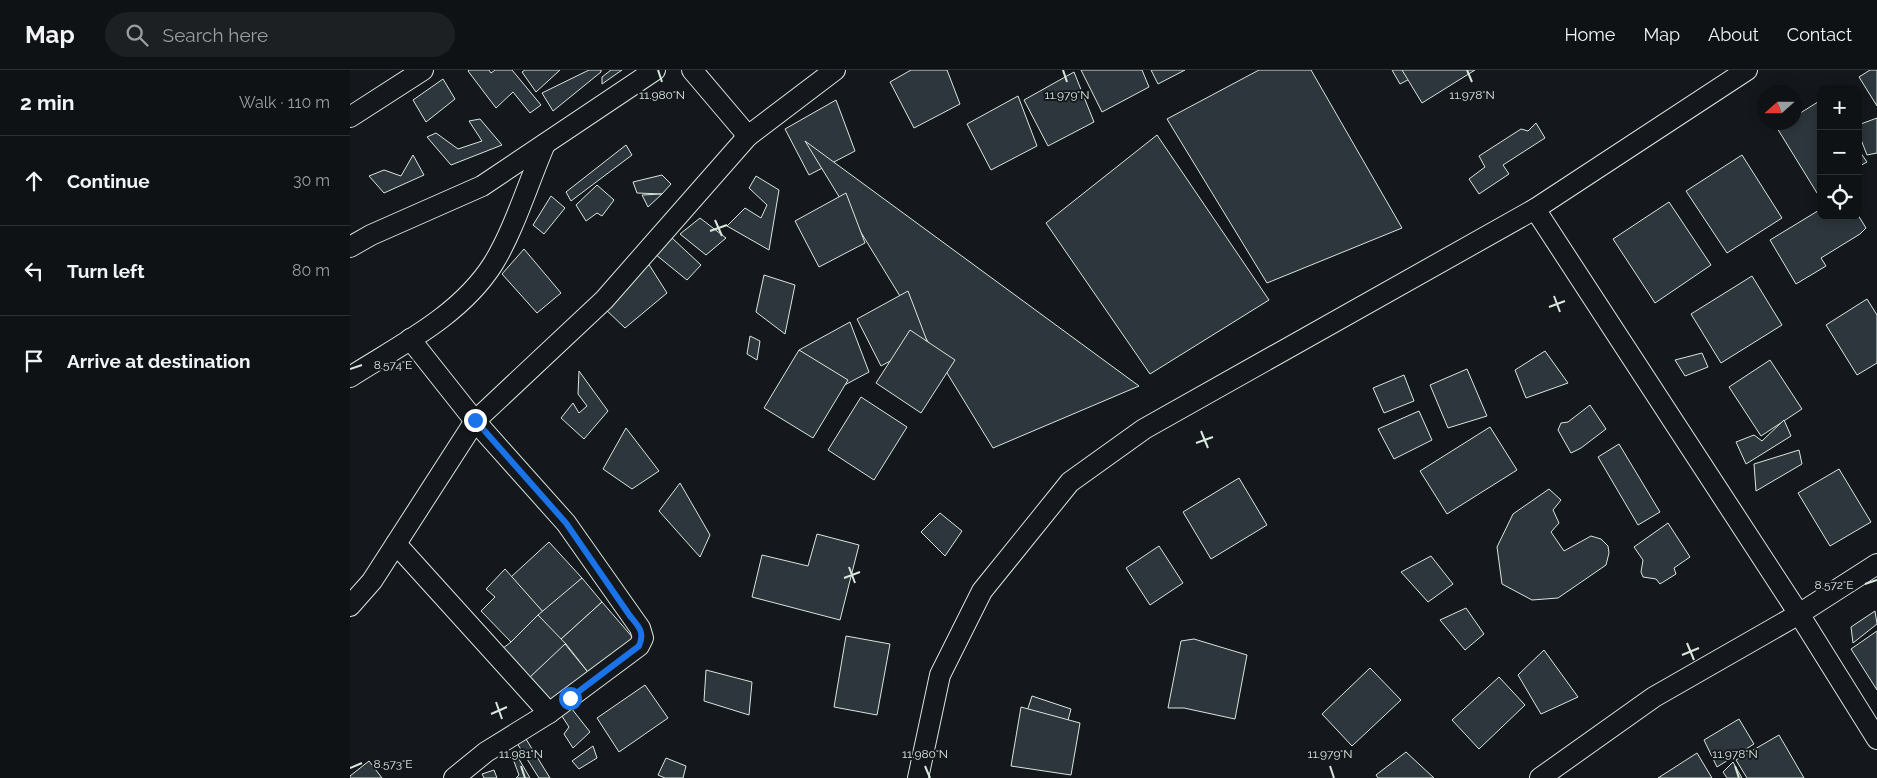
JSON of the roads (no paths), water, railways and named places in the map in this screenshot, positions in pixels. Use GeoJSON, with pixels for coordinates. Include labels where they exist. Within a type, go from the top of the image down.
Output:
{"type":"FeatureCollection","features":[{"type":"Feature","properties":{"kind":"street"},"geometry":{"type":"LineString","coordinates":[[350,117],[423,70]]}},
{"type":"Feature","properties":{"kind":"street"},"geometry":{"type":"LineString","coordinates":[[350,247],[371,235],[482,186],[655,70]]}},
{"type":"Feature","properties":{"kind":"street"},"geometry":{"type":"LineString","coordinates":[[692,70],[748,136]]}},
{"type":"Feature","properties":{"kind":"street"},"geometry":{"type":"LineString","coordinates":[[350,606],[372,581],[475,420],[604,300],[748,136],[835,70]]}},
{"type":"Feature","properties":{"kind":"street"},"geometry":{"type":"LineString","coordinates":[[918,778],[940,675],[982,591],[1070,482],[1144,429],[1535,210],[1747,70]]}},
{"type":"Feature","properties":{"kind":"street"},"geometry":{"type":"LineString","coordinates":[[350,377],[447,314],[473,289],[493,264],[545,144]]}},
{"type":"Feature","properties":{"kind":"street"},"geometry":{"type":"LineString","coordinates":[[1535,210],[1799,614],[1877,739]]}},
{"type":"Feature","properties":{"kind":"street"},"geometry":{"type":"LineString","coordinates":[[410,339],[475,420],[566,523],[640,628],[643,638],[639,646],[549,713],[486,752],[454,778]]}},
{"type":"Feature","properties":{"kind":"street"},"geometry":{"type":"LineString","coordinates":[[396,544],[549,713]]}},
{"type":"Feature","properties":{"kind":"street"},"geometry":{"type":"LineString","coordinates":[[1540,778],[1654,697],[1799,614],[1877,564]]}}]}
